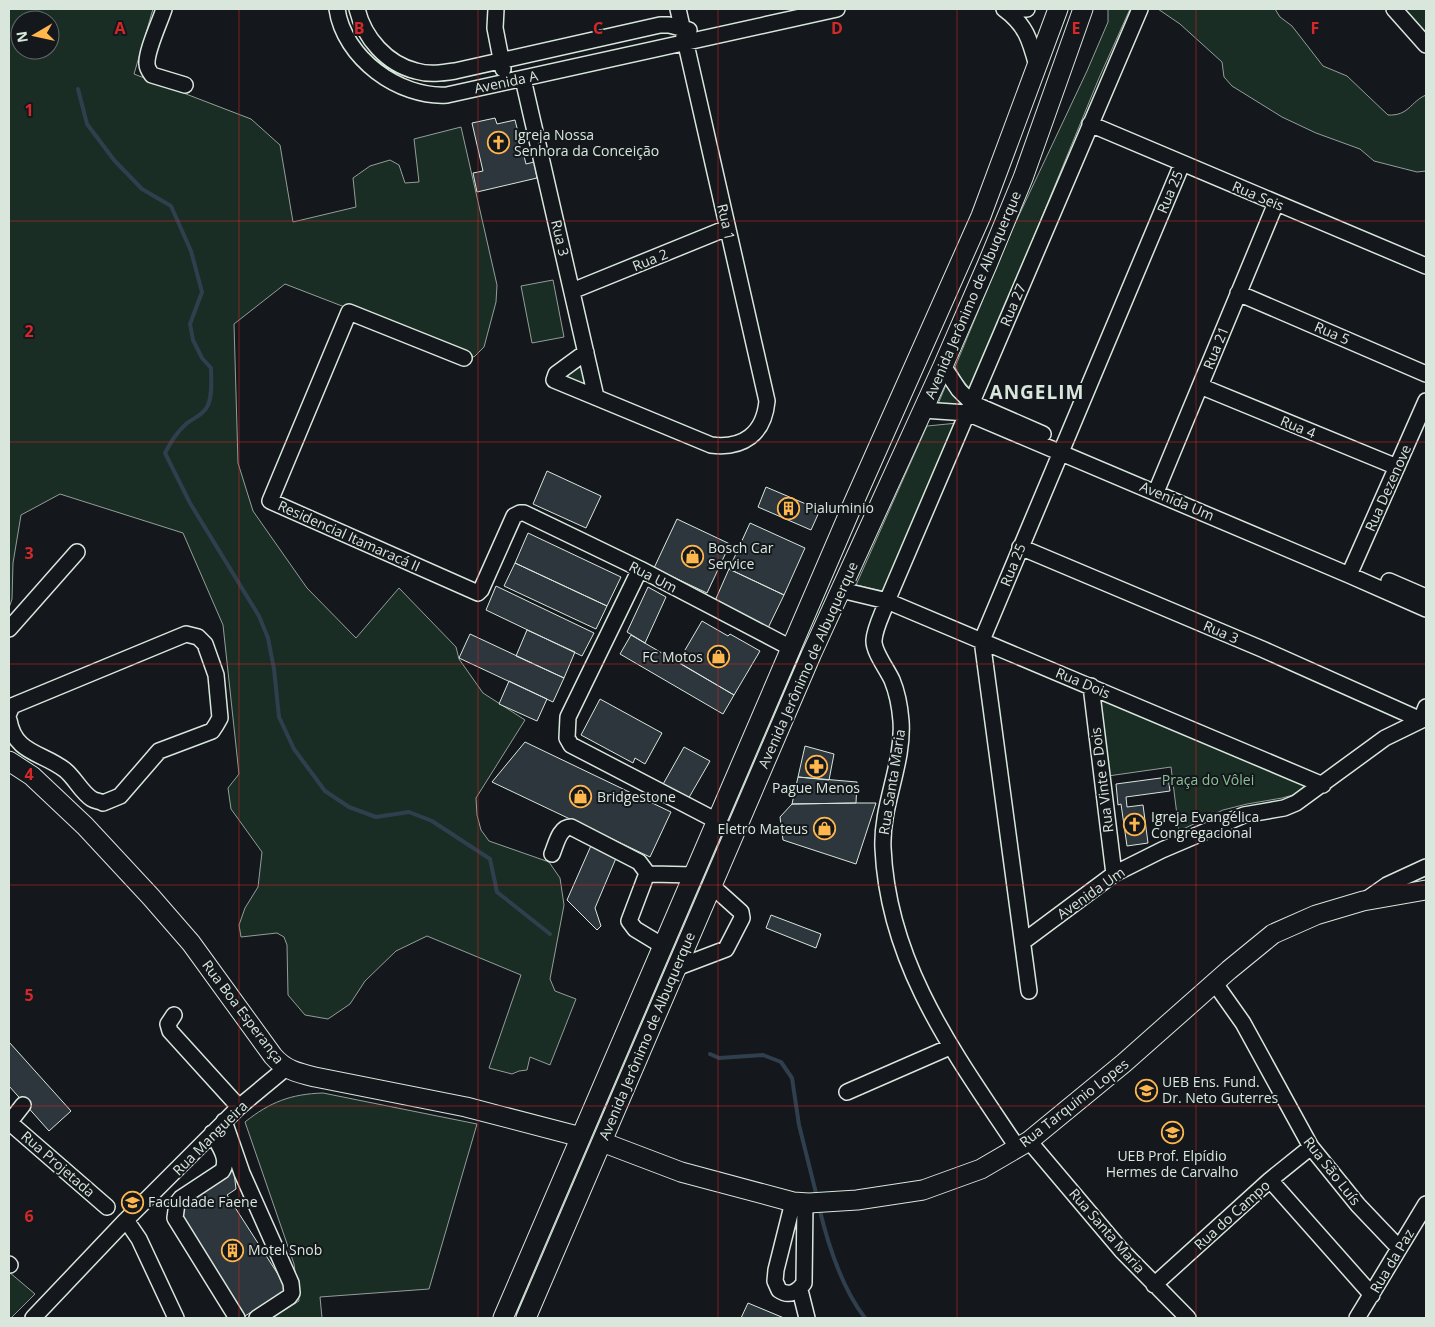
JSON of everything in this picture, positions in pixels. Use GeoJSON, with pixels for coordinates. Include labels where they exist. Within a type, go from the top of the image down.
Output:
{"type":"FeatureCollection","features":[{"type":"Feature","properties":{"kind":"main road","name":"Avenida Jerônimo de Albuquerque"},"geometry":{"type":"LineString","coordinates":[[503,1318],[853,504],[980,216],[1058,9]]}},
{"type":"Feature","properties":{"kind":"main road","name":"Avenida Jerônimo de Albuquerque"},"geometry":{"type":"LineString","coordinates":[[526,1318],[841,590],[943,366],[1017,194],[1083,9]]}},
{"type":"Feature","properties":{"kind":"main road"},"geometry":{"type":"LineString","coordinates":[[923,410],[917,404],[917,390],[972,256],[980,216]]}},
{"type":"Feature","properties":{"kind":"main road","name":"Rua Boa Esperança"},"geometry":{"type":"LineString","coordinates":[[9,761],[43,769],[85,826],[191,943],[274,1056],[286,1068],[315,1077],[466,1107],[581,1137]]}},
{"type":"Feature","properties":{"kind":"main road","name":"Rua Tarquinio Lopes"},"geometry":{"type":"LineString","coordinates":[[602,1142],[681,1172],[809,1202],[857,1200],[923,1190],[981,1169],[1023,1144],[1124,1064],[1214,982],[1273,934],[1316,915],[1363,901],[1426,890]]}},
{"type":"Feature","properties":{"kind":"street"},"geometry":{"type":"LineString","coordinates":[[164,9],[146,64],[152,74],[185,85]]}},
{"type":"Feature","properties":{"kind":"street","name":"Avenida A"},"geometry":{"type":"LineString","coordinates":[[358,9],[369,37],[391,60],[417,72],[440,73],[660,25],[681,27],[710,37]]}},
{"type":"Feature","properties":{"kind":"street"},"geometry":{"type":"LineString","coordinates":[[496,9],[495,28],[505,83]]}},
{"type":"Feature","properties":{"kind":"street","name":"Rua 1"},"geometry":{"type":"LineString","coordinates":[[596,397],[711,445],[718,446],[737,443],[753,435],[763,421],[767,401],[678,9]]}},
{"type":"Feature","properties":{"kind":"street","name":"Avenida A"},"geometry":{"type":"LineString","coordinates":[[337,11],[343,29],[353,46],[378,74],[398,86],[434,96],[448,95],[505,83],[837,9]]}},
{"type":"Feature","properties":{"kind":"street"},"geometry":{"type":"LineString","coordinates":[[1004,9],[1013,15],[1026,32],[1037,66]]}},
{"type":"Feature","properties":{"kind":"street"},"geometry":{"type":"LineString","coordinates":[[1008,9],[1027,9]]}},
{"type":"Feature","properties":{"kind":"street","name":"Rua 27"},"geometry":{"type":"LineString","coordinates":[[888,601],[1140,9]]}},
{"type":"Feature","properties":{"kind":"street"},"geometry":{"type":"LineString","coordinates":[[1394,9],[1426,45]]}},
{"type":"Feature","properties":{"kind":"street","name":"Rua 3"},"geometry":{"type":"LineString","coordinates":[[523,79],[596,397]]}},
{"type":"Feature","properties":{"kind":"street","name":"Rua Seis"},"geometry":{"type":"LineString","coordinates":[[1090,124],[1426,266]]}},
{"type":"Feature","properties":{"kind":"street","name":"Rua 25"},"geometry":{"type":"LineString","coordinates":[[982,640],[1182,164]]}},
{"type":"Feature","properties":{"kind":"street","name":"Rua 21"},"geometry":{"type":"LineString","coordinates":[[1158,488],[1276,203]]}},
{"type":"Feature","properties":{"kind":"street","name":"Rua 2"},"geometry":{"type":"LineString","coordinates":[[572,291],[727,228]]}},
{"type":"Feature","properties":{"kind":"street","name":"Rua 5"},"geometry":{"type":"LineString","coordinates":[[1238,293],[1426,374]]}},
{"type":"Feature","properties":{"kind":"street","name":"Residencial Itamaracá II"},"geometry":{"type":"LineString","coordinates":[[464,358],[349,312],[270,501],[478,593],[514,516]]}},
{"type":"Feature","properties":{"kind":"street"},"geometry":{"type":"LineString","coordinates":[[586,352],[556,374],[554,380],[596,397]]}},
{"type":"Feature","properties":{"kind":"street","name":"Avenida Um"},"geometry":{"type":"LineString","coordinates":[[943,366],[969,408]]}},
{"type":"Feature","properties":{"kind":"street","name":"Rua 4"},"geometry":{"type":"LineString","coordinates":[[1200,386],[1397,468]]}},
{"type":"Feature","properties":{"kind":"street","name":"Rua Dezenove"},"geometry":{"type":"LineString","coordinates":[[1351,570],[1426,401]]}},
{"type":"Feature","properties":{"kind":"street","name":"Avenida Um"},"geometry":{"type":"LineString","coordinates":[[923,410],[969,408],[1351,570],[1426,597]]}},
{"type":"Feature","properties":{"kind":"street","name":"Rua Um"},"geometry":{"type":"LineString","coordinates":[[514,516],[524,513],[640,569],[791,648]]}},
{"type":"Feature","properties":{"kind":"street","name":"Rua 3"},"geometry":{"type":"LineString","coordinates":[[1020,547],[1253,646],[1425,715]]}},
{"type":"Feature","properties":{"kind":"street"},"geometry":{"type":"LineString","coordinates":[[9,629],[77,552]]}},
{"type":"Feature","properties":{"kind":"street"},"geometry":{"type":"LineString","coordinates":[[640,569],[568,717],[567,738],[571,745],[717,821]]}},
{"type":"Feature","properties":{"kind":"street","name":"Avenida Um"},"geometry":{"type":"LineString","coordinates":[[1351,570],[1426,609]]}},
{"type":"Feature","properties":{"kind":"street","name":"Rua Dois"},"geometry":{"type":"LineString","coordinates":[[841,590],[888,601],[1323,785]]}},
{"type":"Feature","properties":{"kind":"street","name":"Rua Santa Maria"},"geometry":{"type":"LineString","coordinates":[[888,601],[875,634],[874,646],[893,682],[901,722],[900,745],[885,819],[882,846],[887,892],[898,935],[918,986],[950,1047],[1023,1144],[1154,1285],[1188,1318]]}},
{"type":"Feature","properties":{"kind":"street"},"geometry":{"type":"LineString","coordinates":[[9,713],[12,706],[186,634],[198,637],[204,644],[216,675],[220,718],[212,731],[159,751],[120,796],[103,802],[92,799],[65,770],[43,769],[31,753],[19,743],[10,728],[9,720]]}},
{"type":"Feature","properties":{"kind":"street"},"geometry":{"type":"LineString","coordinates":[[982,640],[1030,991]]}},
{"type":"Feature","properties":{"kind":"street","name":"Rua Vinte e Dois"},"geometry":{"type":"LineString","coordinates":[[1091,686],[1114,874]]}},
{"type":"Feature","properties":{"kind":"street","name":"Avenida Um"},"geometry":{"type":"LineString","coordinates":[[1024,940],[1114,874],[1162,850],[1244,815],[1284,808],[1296,803],[1385,738],[1425,715]]}},
{"type":"Feature","properties":{"kind":"street"},"geometry":{"type":"LineString","coordinates":[[552,854],[562,830],[566,827],[571,827],[639,862],[648,874]]}},
{"type":"Feature","properties":{"kind":"street","name":"Rua Tarquinio Lopes"},"geometry":{"type":"LineString","coordinates":[[1363,901],[1387,885],[1426,867]]}},
{"type":"Feature","properties":{"kind":"street"},"geometry":{"type":"LineString","coordinates":[[648,874],[694,875]]}},
{"type":"Feature","properties":{"kind":"street"},"geometry":{"type":"LineString","coordinates":[[648,874],[629,921],[635,929],[663,946]]}},
{"type":"Feature","properties":{"kind":"street"},"geometry":{"type":"LineString","coordinates":[[676,968],[726,950],[742,918],[741,912],[712,886]]}},
{"type":"Feature","properties":{"kind":"street","name":"Rua São Luís"},"geometry":{"type":"LineString","coordinates":[[1214,982],[1243,1023],[1311,1147],[1358,1205],[1399,1248]]}},
{"type":"Feature","properties":{"kind":"street"},"geometry":{"type":"LineString","coordinates":[[174,1015],[168,1022],[170,1031],[239,1107]]}},
{"type":"Feature","properties":{"kind":"street"},"geometry":{"type":"LineString","coordinates":[[847,1092],[950,1047]]}},
{"type":"Feature","properties":{"kind":"street","name":"Rua Mangueira"},"geometry":{"type":"LineString","coordinates":[[32,1318],[126,1220],[239,1107],[286,1068]]}},
{"type":"Feature","properties":{"kind":"street"},"geometry":{"type":"LineString","coordinates":[[9,1122],[23,1105]]}},
{"type":"Feature","properties":{"kind":"street","name":"Rua Projetada"},"geometry":{"type":"LineString","coordinates":[[9,1122],[107,1207]]}},
{"type":"Feature","properties":{"kind":"street"},"geometry":{"type":"LineString","coordinates":[[224,1122],[242,1173],[292,1283],[292,1293],[289,1297],[257,1318]]}},
{"type":"Feature","properties":{"kind":"street"},"geometry":{"type":"LineString","coordinates":[[212,1134],[224,1155],[225,1167],[222,1171],[181,1198],[177,1203],[175,1218],[238,1318]]}},
{"type":"Feature","properties":{"kind":"street","name":"Rua do Campo"},"geometry":{"type":"LineString","coordinates":[[1154,1285],[1270,1180],[1311,1147]]}},
{"type":"Feature","properties":{"kind":"street"},"geometry":{"type":"LineString","coordinates":[[1270,1180],[1372,1294]]}},
{"type":"Feature","properties":{"kind":"street"},"geometry":{"type":"LineString","coordinates":[[809,1202],[804,1283],[800,1290],[783,1293],[776,1286],[776,1270],[809,1202]]}},
{"type":"Feature","properties":{"kind":"street","name":"Rua da Paz"},"geometry":{"type":"LineString","coordinates":[[1357,1318],[1426,1204]]}},
{"type":"Feature","properties":{"kind":"street"},"geometry":{"type":"LineString","coordinates":[[126,1220],[139,1240],[176,1318]]}},
{"type":"Feature","properties":{"kind":"street"},"geometry":{"type":"LineString","coordinates":[[800,1290],[807,1318]]}},
{"type":"Feature","properties":{"kind":"green space"},"geometry":{"type":"Polygon","coordinates":[[[9,9],[153,9],[134,74],[251,119],[280,145],[293,222],[356,207],[353,178],[370,166],[390,160],[399,165],[405,183],[419,182],[414,139],[461,127],[497,285],[496,302],[484,347],[474,357],[285,284],[234,324],[238,463],[253,511],[307,588],[356,638],[399,588],[456,647],[459,659],[483,693],[525,720],[476,798],[477,815],[481,830],[489,841],[549,862],[560,878],[564,905],[550,979],[555,991],[576,999],[550,1065],[530,1057],[527,1070],[512,1074],[489,1068],[521,975],[427,936],[396,951],[365,981],[350,1004],[328,1019],[305,1015],[288,995],[287,945],[284,937],[277,933],[241,937],[239,925],[245,908],[258,887],[262,852],[231,809],[228,788],[239,774],[223,625],[183,533],[60,494],[21,515],[13,563],[12,599],[9,608],[9,9]]]}},
{"type":"Feature","properties":{"kind":"green space"},"geometry":{"type":"Polygon","coordinates":[[[1108,9],[1130,9],[1099,78],[971,390],[955,367],[1012,230],[1108,22],[1108,9]]]}},
{"type":"Feature","properties":{"kind":"green space"},"geometry":{"type":"Polygon","coordinates":[[[1158,9],[1275,9],[1280,17],[1292,26],[1323,66],[1347,76],[1388,115],[1395,115],[1405,111],[1426,95],[1426,171],[1417,172],[1374,161],[1360,149],[1316,133],[1282,117],[1232,86],[1224,77],[1222,62],[1180,24],[1158,9]]]}},
{"type":"Feature","properties":{"kind":"green space"},"geometry":{"type":"Polygon","coordinates":[[[1401,9],[1426,9],[1426,39],[1401,9]]]}},
{"type":"Feature","properties":{"kind":"green space"},"geometry":{"type":"Polygon","coordinates":[[[553,280],[564,337],[532,343],[521,286],[553,280]]]}},
{"type":"Feature","properties":{"kind":"green space"},"geometry":{"type":"Polygon","coordinates":[[[584,356],[591,387],[565,377],[584,356]]]}},
{"type":"Feature","properties":{"kind":"green space"},"geometry":{"type":"Polygon","coordinates":[[[946,385],[961,404],[938,404],[946,385]]]}},
{"type":"Feature","properties":{"kind":"green space"},"geometry":{"type":"Polygon","coordinates":[[[958,423],[883,591],[856,585],[927,426],[958,423]]]}},
{"type":"Feature","properties":{"kind":"green space","name":"Praça do Vôlei"},"geometry":{"type":"Polygon","coordinates":[[[1098,697],[1309,785],[1293,795],[1223,810],[1179,831],[1171,767],[1108,776],[1098,697]]]}},
{"type":"Feature","properties":{"kind":"green space"},"geometry":{"type":"Polygon","coordinates":[[[323,1093],[477,1124],[429,1289],[320,1297],[322,1318],[272,1318],[299,1301],[294,1264],[245,1122],[263,1109],[281,1100],[301,1095],[323,1093]]]}},
{"type":"Feature","properties":{"kind":"green space"},"geometry":{"type":"Polygon","coordinates":[[[9,1272],[35,1294],[11,1318],[9,1318],[9,1272]]]}},
{"type":"Feature","properties":{"kind":"building","name":"Igreja Nossa Senhora da Conceição"},"geometry":{"type":"Polygon","coordinates":[[[495,118],[497,124],[515,120],[526,164],[534,162],[537,178],[477,192],[473,173],[483,171],[472,123],[495,118]]]}},
{"type":"Feature","properties":{"kind":"building"},"geometry":{"type":"Polygon","coordinates":[[[547,471],[601,496],[586,528],[533,504],[547,471]]]}},
{"type":"Feature","properties":{"kind":"building","name":"Pialuminio"},"geometry":{"type":"Polygon","coordinates":[[[766,487],[820,510],[811,530],[758,507],[766,487]]]}},
{"type":"Feature","properties":{"kind":"building","name":"Bosch Car Service"},"geometry":{"type":"Polygon","coordinates":[[[677,519],[730,544],[707,593],[654,568],[677,519]]]}},
{"type":"Feature","properties":{"kind":"building"},"geometry":{"type":"Polygon","coordinates":[[[750,523],[805,548],[784,595],[729,569],[750,523]]]}},
{"type":"Feature","properties":{"kind":"building"},"geometry":{"type":"Polygon","coordinates":[[[528,533],[621,577],[607,606],[515,563],[528,533]]]}},
{"type":"Feature","properties":{"kind":"building"},"geometry":{"type":"Polygon","coordinates":[[[515,563],[607,606],[596,629],[504,586],[515,563]]]}},
{"type":"Feature","properties":{"kind":"building"},"geometry":{"type":"Polygon","coordinates":[[[729,569],[784,595],[768,628],[714,603],[729,569]]]}},
{"type":"Feature","properties":{"kind":"building"},"geometry":{"type":"Polygon","coordinates":[[[496,586],[594,633],[582,656],[486,610],[496,586]]]}},
{"type":"Feature","properties":{"kind":"building","name":"FC Motos"},"geometry":{"type":"Polygon","coordinates":[[[648,587],[666,597],[645,643],[627,632],[648,587]]]}},
{"type":"Feature","properties":{"kind":"building","name":"FC Motos"},"geometry":{"type":"Polygon","coordinates":[[[702,621],[760,651],[734,695],[678,662],[702,621]]]}},
{"type":"Feature","properties":{"kind":"building"},"geometry":{"type":"Polygon","coordinates":[[[527,630],[575,652],[564,678],[516,656],[527,630]]]}},
{"type":"Feature","properties":{"kind":"building"},"geometry":{"type":"Polygon","coordinates":[[[470,634],[564,678],[553,702],[459,658],[470,634]]]}},
{"type":"Feature","properties":{"kind":"building"},"geometry":{"type":"Polygon","coordinates":[[[631,635],[734,695],[723,714],[620,654],[631,635]]]}},
{"type":"Feature","properties":{"kind":"building"},"geometry":{"type":"Polygon","coordinates":[[[509,681],[547,699],[537,721],[499,704],[509,681]]]}},
{"type":"Feature","properties":{"kind":"building"},"geometry":{"type":"Polygon","coordinates":[[[600,699],[662,733],[645,764],[635,758],[633,763],[581,735],[600,699]]]}},
{"type":"Feature","properties":{"kind":"building","name":"Bridgestone"},"geometry":{"type":"Polygon","coordinates":[[[525,742],[671,812],[650,857],[492,782],[525,742]]]}},
{"type":"Feature","properties":{"kind":"building","name":"Pague Menos"},"geometry":{"type":"Polygon","coordinates":[[[805,746],[834,754],[829,780],[798,777],[805,746]]]}},
{"type":"Feature","properties":{"kind":"building"},"geometry":{"type":"Polygon","coordinates":[[[684,747],[710,761],[687,801],[662,786],[684,747]]]}},
{"type":"Feature","properties":{"kind":"building"},"geometry":{"type":"Polygon","coordinates":[[[798,777],[857,782],[856,803],[792,804],[798,777]]]}},
{"type":"Feature","properties":{"kind":"building","name":"Igreja Evangélica Congregacional"},"geometry":{"type":"Polygon","coordinates":[[[1168,777],[1170,791],[1126,797],[1127,807],[1143,805],[1148,843],[1127,846],[1121,804],[1118,805],[1116,784],[1168,777]]]}},
{"type":"Feature","properties":{"kind":"building","name":"Eletro Mateus"},"geometry":{"type":"Polygon","coordinates":[[[876,803],[856,864],[783,840],[780,817],[792,804],[876,803]]]}},
{"type":"Feature","properties":{"kind":"building"},"geometry":{"type":"Polygon","coordinates":[[[597,832],[622,844],[595,908],[601,926],[597,930],[567,900],[597,832]]]}},
{"type":"Feature","properties":{"kind":"building"},"geometry":{"type":"Polygon","coordinates":[[[771,915],[821,934],[816,948],[766,928],[771,915]]]}},
{"type":"Feature","properties":{"kind":"building"},"geometry":{"type":"Polygon","coordinates":[[[9,1042],[71,1111],[49,1131],[9,1086],[9,1042]]]}},
{"type":"Feature","properties":{"kind":"building","name":"Motel Snob"},"geometry":{"type":"Polygon","coordinates":[[[231,1146],[236,1189],[227,1195],[283,1282],[284,1289],[282,1293],[245,1316],[182,1219],[182,1203],[230,1169],[231,1146]]]}},
{"type":"Feature","properties":{"kind":"building"},"geometry":{"type":"Polygon","coordinates":[[[748,1303],[784,1318],[741,1318],[748,1303]]]}},
{"type":"Feature","properties":{"kind":"waterway"},"geometry":{"type":"LineString","coordinates":[[78,89],[87,124],[114,160],[142,189],[171,206],[191,251],[202,292],[190,324],[193,340],[202,358],[211,368],[211,393],[205,410],[182,427],[165,453],[190,503],[259,616],[268,638],[274,669],[279,717],[294,749],[325,791],[349,807],[376,817],[409,812],[432,821],[490,859],[497,892],[550,934]]}},
{"type":"Feature","properties":{"kind":"waterway"},"geometry":{"type":"LineString","coordinates":[[710,1054],[719,1058],[763,1055],[781,1062],[792,1078],[799,1125],[817,1197]]}},
{"type":"Feature","properties":{"kind":"waterway"},"geometry":{"type":"LineString","coordinates":[[819,1207],[836,1265],[849,1293],[865,1318]]}},
{"type":"Feature","properties":{"kind":"place","name":"Igreja Nossa Senhora da Conceição"},"geometry":{"type":"Point","coordinates":[498,143]}},
{"type":"Feature","properties":{"kind":"place","name":"Pialuminio"},"geometry":{"type":"Point","coordinates":[789,508]}},
{"type":"Feature","properties":{"kind":"place","name":"Bosch Car Service"},"geometry":{"type":"Point","coordinates":[692,556]}},
{"type":"Feature","properties":{"kind":"place","name":"FC Motos"},"geometry":{"type":"Point","coordinates":[719,657]}},
{"type":"Feature","properties":{"kind":"place","name":"Pague Menos"},"geometry":{"type":"Point","coordinates":[816,766]}},
{"type":"Feature","properties":{"kind":"place","name":"Bridgestone"},"geometry":{"type":"Point","coordinates":[581,797]}},
{"type":"Feature","properties":{"kind":"place","name":"Igreja Evangélica Congregacional"},"geometry":{"type":"Point","coordinates":[1135,825]}},
{"type":"Feature","properties":{"kind":"place","name":"Eletro Mateus"},"geometry":{"type":"Point","coordinates":[824,829]}},
{"type":"Feature","properties":{"kind":"place","name":"UEB Ens. Fund. Dr. Neto Guterres"},"geometry":{"type":"Point","coordinates":[1146,1090]}},
{"type":"Feature","properties":{"kind":"place","name":"UEB Prof. Elpídio Hermes de Carvalho"},"geometry":{"type":"Point","coordinates":[1172,1133]}},
{"type":"Feature","properties":{"kind":"place","name":"Faculdade Faene"},"geometry":{"type":"Point","coordinates":[132,1202]}},
{"type":"Feature","properties":{"kind":"place","name":"Motel Snob"},"geometry":{"type":"Point","coordinates":[232,1250]}},
{"type":"Feature","properties":{"kind":"district","name":"ANGELIM"},"geometry":{"type":"Point","coordinates":[1037,392]}}]}
